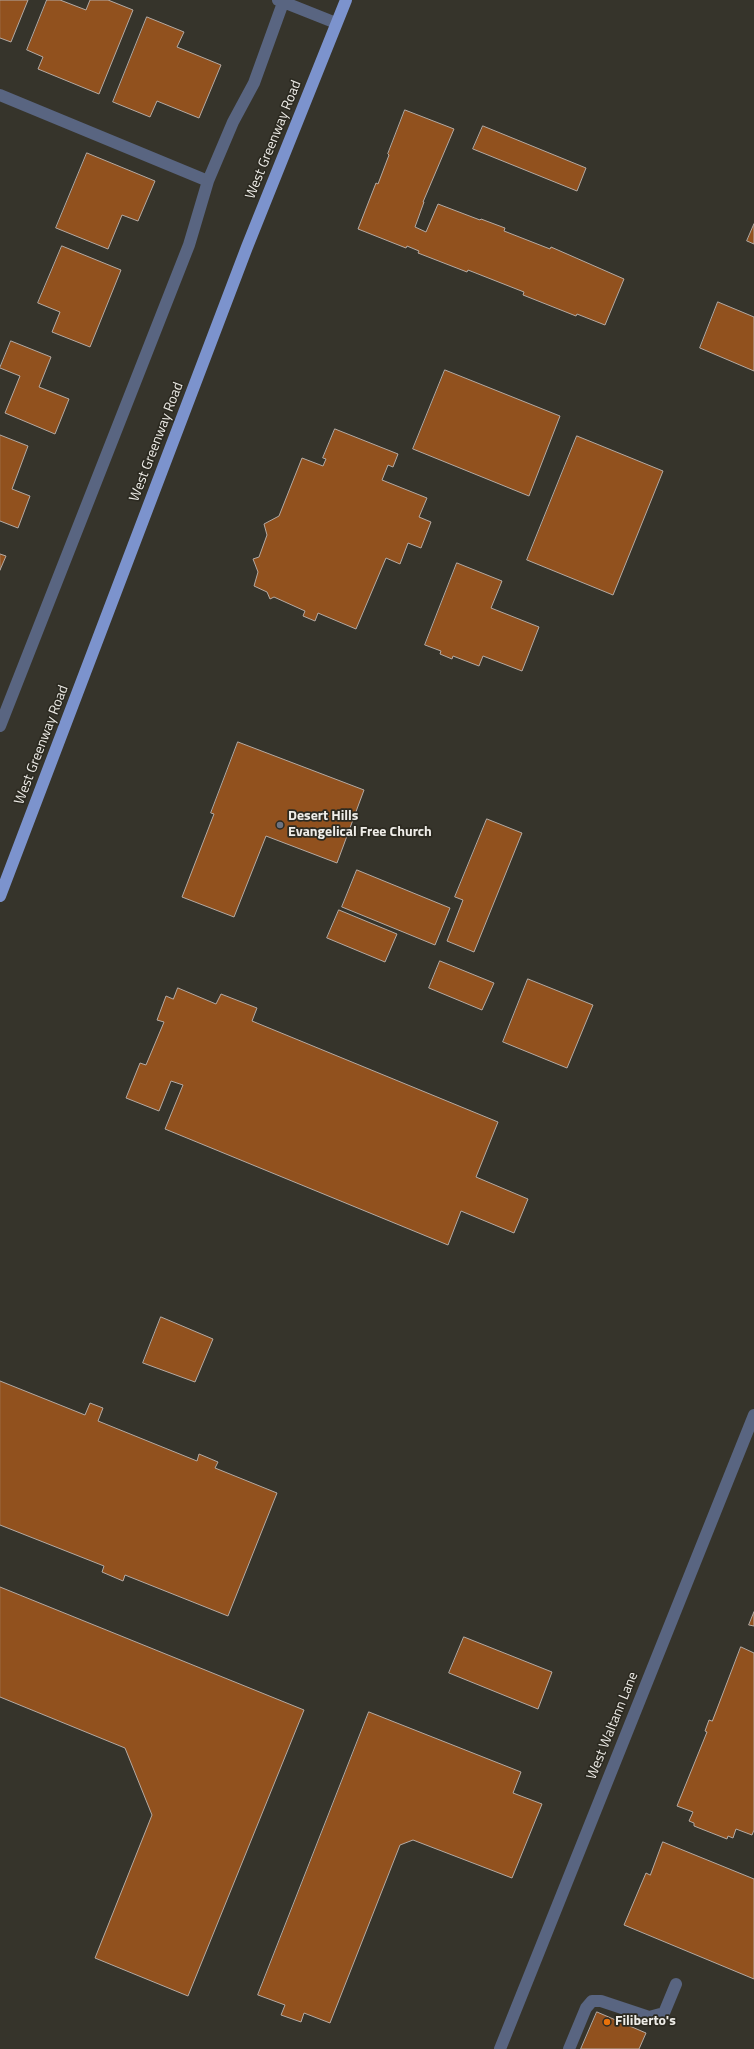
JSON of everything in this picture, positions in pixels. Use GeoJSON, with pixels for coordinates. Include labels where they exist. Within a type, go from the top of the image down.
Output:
{"type":"FeatureCollection","features":[{"type":"Feature","properties":{"kind":"main road","name":"West Greenway Road"},"geometry":{"type":"LineString","coordinates":[[0,896],[248,247],[346,0]]}},
{"type":"Feature","properties":{"kind":"street"},"geometry":{"type":"LineString","coordinates":[[0,726],[189,245],[208,181],[233,122],[254,83],[282,1],[336,23]]}},
{"type":"Feature","properties":{"kind":"street"},"geometry":{"type":"LineString","coordinates":[[0,95],[208,181]]}},
{"type":"Feature","properties":{"kind":"street","name":"West Waltann Lane"},"geometry":{"type":"LineString","coordinates":[[500,2049],[754,1415]]}},
{"type":"Feature","properties":{"kind":"street"},"geometry":{"type":"LineString","coordinates":[[568,2049],[586,2008],[592,2001],[601,2002],[649,2016],[664,2013],[676,1984]]}},
{"type":"Feature","properties":{"kind":"building"},"geometry":{"type":"Polygon","coordinates":[[[0,0],[28,0],[11,42],[0,38],[0,0]]]}},
{"type":"Feature","properties":{"kind":"building"},"geometry":{"type":"Polygon","coordinates":[[[47,0],[60,0],[86,10],[90,0],[108,0],[133,10],[99,94],[38,69],[43,57],[27,50],[47,0]]]}},
{"type":"Feature","properties":{"kind":"building"},"geometry":{"type":"Polygon","coordinates":[[[147,17],[184,32],[177,47],[221,65],[199,118],[157,101],[150,117],[113,102],[147,17]]]}},
{"type":"Feature","properties":{"kind":"building"},"geometry":{"type":"Polygon","coordinates":[[[405,110],[454,129],[423,202],[415,227],[426,232],[438,204],[505,228],[504,231],[550,249],[551,247],[624,279],[605,325],[577,314],[576,316],[523,295],[524,292],[468,270],[467,272],[418,253],[419,251],[407,246],[406,248],[358,229],[376,183],[378,184],[405,110]]]}},
{"type":"Feature","properties":{"kind":"building"},"geometry":{"type":"Polygon","coordinates":[[[483,126],[586,168],[577,191],[473,149],[483,126]]]}},
{"type":"Feature","properties":{"kind":"building"},"geometry":{"type":"Polygon","coordinates":[[[87,153],[155,181],[138,221],[122,215],[108,249],[56,228],[87,153]]]}},
{"type":"Feature","properties":{"kind":"building"},"geometry":{"type":"Polygon","coordinates":[[[754,224],[754,244],[747,241],[754,224]]]}},
{"type":"Feature","properties":{"kind":"building"},"geometry":{"type":"Polygon","coordinates":[[[62,246],[121,270],[90,347],[52,332],[60,312],[38,303],[62,246]]]}},
{"type":"Feature","properties":{"kind":"building"},"geometry":{"type":"Polygon","coordinates":[[[718,302],[754,317],[754,371],[700,348],[718,302]]]}},
{"type":"Feature","properties":{"kind":"building"},"geometry":{"type":"Polygon","coordinates":[[[11,341],[51,357],[39,387],[69,399],[55,434],[5,413],[20,376],[0,368],[11,341]]]}},
{"type":"Feature","properties":{"kind":"building"},"geometry":{"type":"Polygon","coordinates":[[[445,370],[560,416],[529,496],[413,449],[445,370]]]}},
{"type":"Feature","properties":{"kind":"building"},"geometry":{"type":"Polygon","coordinates":[[[335,429],[398,454],[393,467],[388,465],[382,480],[427,498],[419,517],[431,522],[421,548],[408,543],[400,564],[386,558],[356,629],[318,613],[315,621],[303,616],[305,611],[274,597],[270,599],[267,592],[254,586],[258,572],[253,559],[259,557],[267,535],[264,524],[279,516],[302,458],[323,466],[326,459],[323,458],[335,429]]]}},
{"type":"Feature","properties":{"kind":"building"},"geometry":{"type":"Polygon","coordinates":[[[0,435],[28,446],[12,489],[30,496],[18,528],[0,521],[0,435]]]}},
{"type":"Feature","properties":{"kind":"building"},"geometry":{"type":"Polygon","coordinates":[[[577,436],[663,471],[613,595],[527,560],[577,436]]]}},
{"type":"Feature","properties":{"kind":"building"},"geometry":{"type":"Polygon","coordinates":[[[0,554],[6,556],[0,570],[0,554]]]}},
{"type":"Feature","properties":{"kind":"building"},"geometry":{"type":"Polygon","coordinates":[[[457,563],[502,581],[491,608],[539,627],[522,671],[483,656],[479,666],[453,656],[452,659],[440,654],[441,651],[425,645],[457,563]]]}},
{"type":"Feature","properties":{"kind":"building","name":"Desert Hills Evangelical Free Church"},"geometry":{"type":"Polygon","coordinates":[[[238,742],[364,790],[337,863],[266,836],[234,917],[182,897],[214,814],[211,813],[238,742]]]}},
{"type":"Feature","properties":{"kind":"building"},"geometry":{"type":"Polygon","coordinates":[[[487,819],[522,833],[474,952],[447,941],[463,900],[455,897],[487,819]]]}},
{"type":"Feature","properties":{"kind":"building"},"geometry":{"type":"Polygon","coordinates":[[[357,870],[450,908],[435,945],[342,907],[357,870]]]}},
{"type":"Feature","properties":{"kind":"building"},"geometry":{"type":"Polygon","coordinates":[[[339,910],[397,934],[385,962],[327,938],[339,910]]]}},
{"type":"Feature","properties":{"kind":"building"},"geometry":{"type":"Polygon","coordinates":[[[440,961],[494,983],[482,1010],[429,988],[440,961]]]}},
{"type":"Feature","properties":{"kind":"building"},"geometry":{"type":"Polygon","coordinates":[[[528,979],[593,1005],[567,1068],[503,1042],[528,979]]]}},
{"type":"Feature","properties":{"kind":"building"},"geometry":{"type":"Polygon","coordinates":[[[178,988],[216,1004],[221,994],[257,1008],[252,1021],[498,1122],[476,1177],[528,1199],[514,1233],[461,1211],[448,1245],[165,1129],[183,1085],[171,1081],[159,1111],[126,1098],[140,1063],[146,1065],[164,1022],[157,1020],[166,996],[173,999],[178,988]]]}},
{"type":"Feature","properties":{"kind":"building"},"geometry":{"type":"Polygon","coordinates":[[[161,1317],[213,1339],[195,1382],[143,1363],[161,1317]]]}},
{"type":"Feature","properties":{"kind":"building"},"geometry":{"type":"Polygon","coordinates":[[[0,1381],[85,1415],[90,1403],[103,1408],[98,1421],[197,1461],[199,1454],[218,1462],[215,1468],[277,1493],[228,1616],[125,1575],[123,1581],[102,1572],[104,1566],[0,1525],[0,1381]]]}},
{"type":"Feature","properties":{"kind":"building"},"geometry":{"type":"Polygon","coordinates":[[[0,1587],[304,1710],[188,1996],[95,1958],[152,1815],[125,1748],[0,1697],[0,1587]]]}},
{"type":"Feature","properties":{"kind":"building"},"geometry":{"type":"Polygon","coordinates":[[[754,1612],[754,1626],[749,1625],[754,1612]]]}},
{"type":"Feature","properties":{"kind":"building"},"geometry":{"type":"Polygon","coordinates":[[[464,1637],[552,1672],[538,1709],[449,1673],[464,1637]]]}},
{"type":"Feature","properties":{"kind":"building"},"geometry":{"type":"Polygon","coordinates":[[[741,1647],[754,1653],[754,1830],[752,1835],[736,1829],[733,1838],[728,1836],[727,1839],[694,1826],[694,1823],[689,1821],[693,1812],[677,1806],[707,1732],[705,1731],[709,1720],[712,1721],[741,1647]]]}},
{"type":"Feature","properties":{"kind":"building"},"geometry":{"type":"Polygon","coordinates":[[[369,1712],[521,1772],[513,1793],[542,1804],[512,1878],[413,1840],[400,1845],[330,2023],[304,2013],[301,2022],[281,2015],[285,2005],[258,1995],[369,1712]]]}},
{"type":"Feature","properties":{"kind":"building"},"geometry":{"type":"Polygon","coordinates":[[[663,1842],[754,1879],[754,1979],[624,1925],[646,1873],[650,1875],[663,1842]]]}},
{"type":"Feature","properties":{"kind":"building","name":"Filiberto's"},"geometry":{"type":"Polygon","coordinates":[[[597,2012],[646,2033],[639,2049],[581,2049],[597,2012]]]}},
{"type":"Feature","properties":{"kind":"place","name":"Desert Hills Evangelical Free Church"},"geometry":{"type":"Point","coordinates":[280,825]}},
{"type":"Feature","properties":{"kind":"place","name":"Filiberto's"},"geometry":{"type":"Point","coordinates":[607,2022]}}]}
